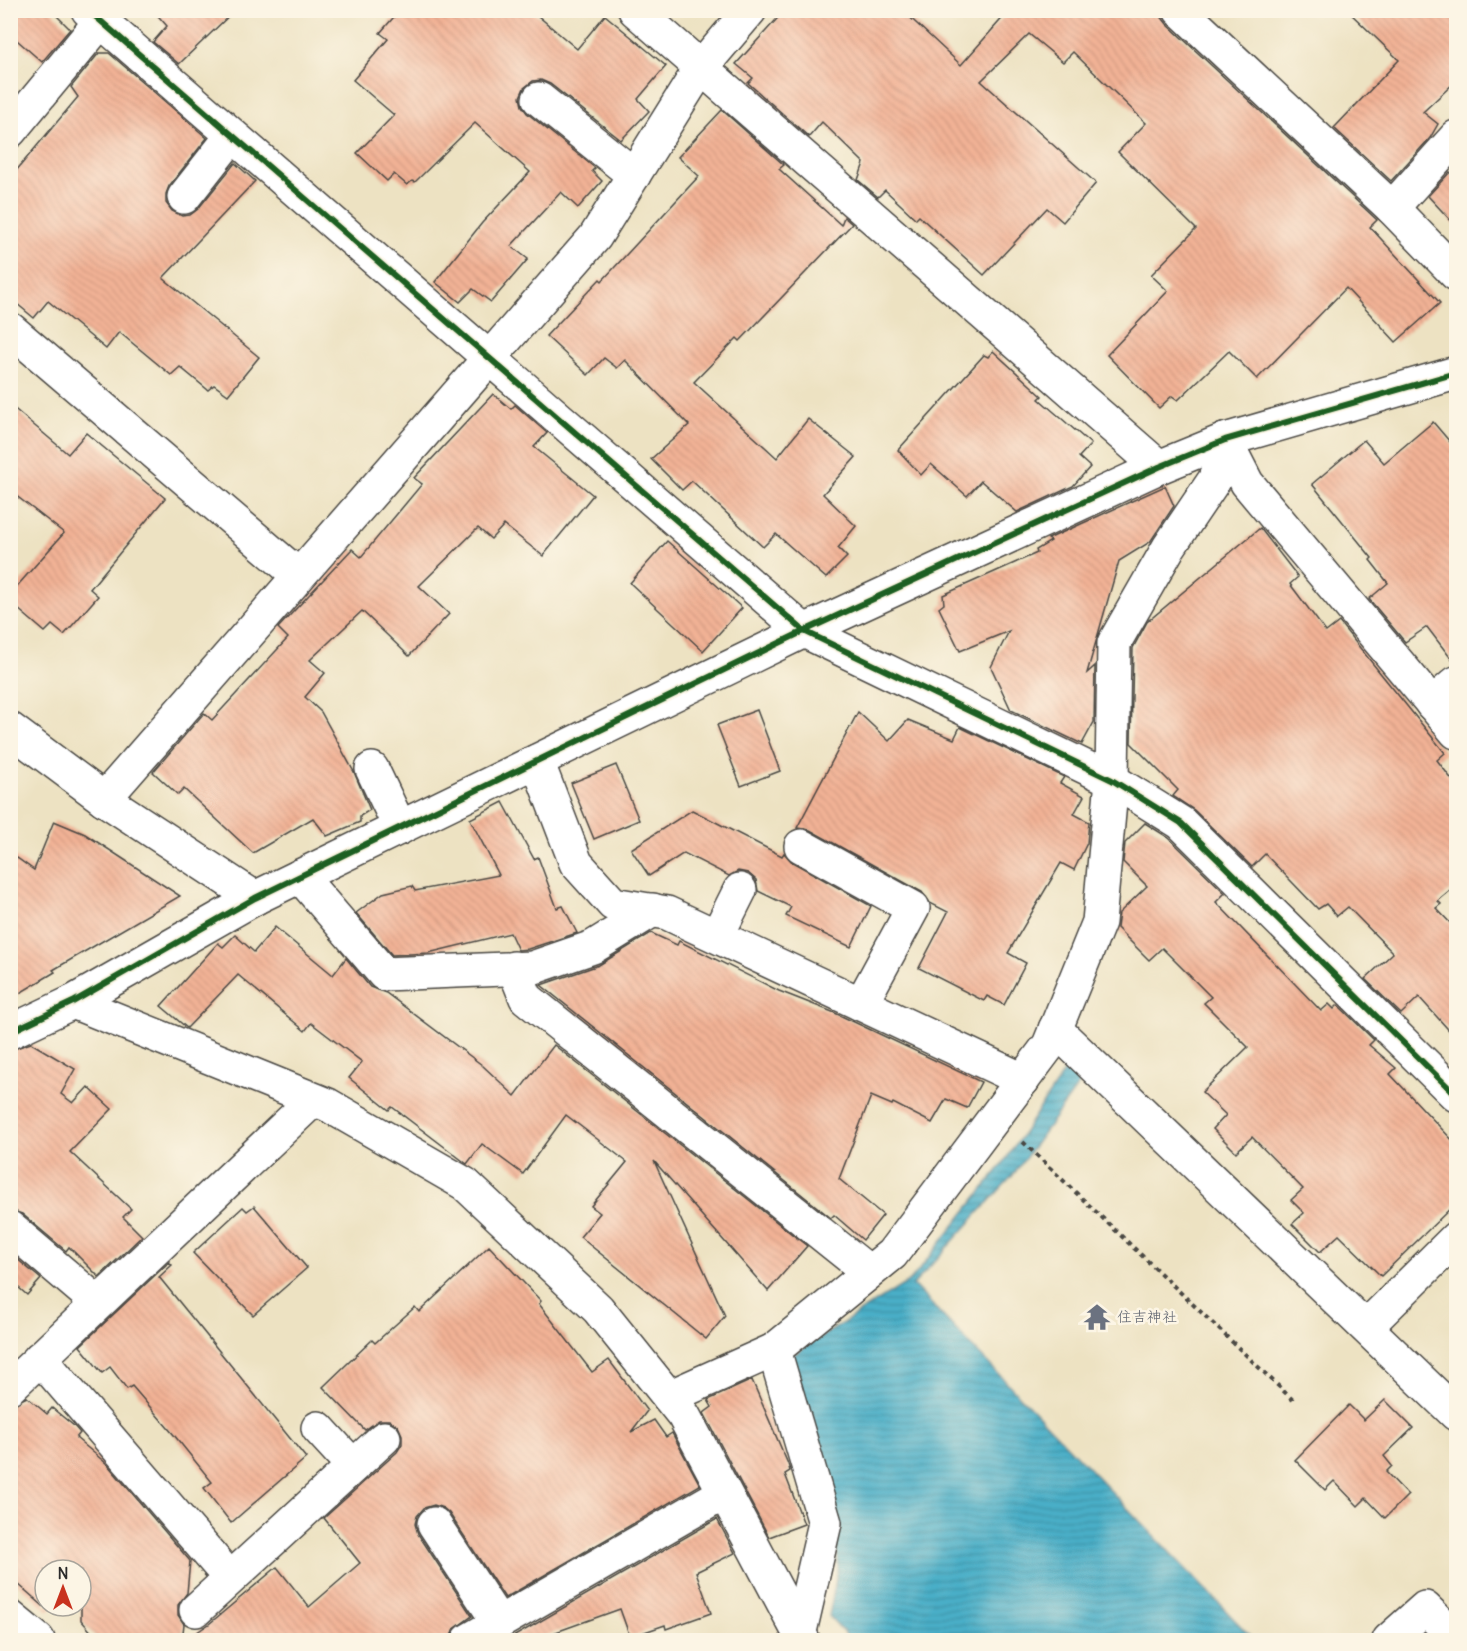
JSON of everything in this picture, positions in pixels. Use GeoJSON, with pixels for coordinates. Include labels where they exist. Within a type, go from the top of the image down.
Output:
{"type":"FeatureCollection","features":[{"type":"Feature","properties":{"kind":"street"},"geometry":{"type":"LineString","coordinates":[[635,10],[1159,467]]}},
{"type":"Feature","properties":{"kind":"street"},"geometry":{"type":"LineString","coordinates":[[104,799],[486,358],[595,237],[700,69],[750,10]]}},
{"type":"Feature","properties":{"kind":"street"},"geometry":{"type":"LineString","coordinates":[[1180,10],[1392,208],[1456,274]]}},
{"type":"Feature","properties":{"kind":"street"},"geometry":{"type":"LineString","coordinates":[[10,131],[104,17],[232,136],[804,631],[1112,780],[1181,823],[1456,1095]]}},
{"type":"Feature","properties":{"kind":"street"},"geometry":{"type":"LineString","coordinates":[[539,99],[634,175]]}},
{"type":"Feature","properties":{"kind":"street"},"geometry":{"type":"LineString","coordinates":[[184,197],[232,136]]}},
{"type":"Feature","properties":{"kind":"street"},"geometry":{"type":"LineString","coordinates":[[1392,208],[1456,137]]}},
{"type":"Feature","properties":{"kind":"street"},"geometry":{"type":"LineString","coordinates":[[10,329],[298,575]]}},
{"type":"Feature","properties":{"kind":"street"},"geometry":{"type":"LineString","coordinates":[[10,1032],[73,1002],[255,898],[804,631],[1159,467],[1225,440],[1454,378]]}},
{"type":"Feature","properties":{"kind":"street"},"geometry":{"type":"LineString","coordinates":[[1225,440],[1246,483],[1456,732]]}},
{"type":"Feature","properties":{"kind":"street"},"geometry":{"type":"LineString","coordinates":[[669,1397],[774,1350],[892,1254],[1049,1045],[1099,922],[1112,780],[1114,643],[1169,547],[1215,479],[1225,440]]}},
{"type":"Feature","properties":{"kind":"street"},"geometry":{"type":"LineString","coordinates":[[1432,704],[1456,683]]}},
{"type":"Feature","properties":{"kind":"street"},"geometry":{"type":"LineString","coordinates":[[10,729],[104,799],[255,898]]}},
{"type":"Feature","properties":{"kind":"street"},"geometry":{"type":"LineString","coordinates":[[537,761],[576,862],[613,904],[667,913],[1023,1080]]}},
{"type":"Feature","properties":{"kind":"street"},"geometry":{"type":"LineString","coordinates":[[372,769],[400,828]]}},
{"type":"Feature","properties":{"kind":"street"},"geometry":{"type":"LineString","coordinates":[[801,846],[913,908],[861,1004]]}},
{"type":"Feature","properties":{"kind":"street"},"geometry":{"type":"LineString","coordinates":[[300,876],[384,974],[532,968],[593,947],[653,910]]}},
{"type":"Feature","properties":{"kind":"street"},"geometry":{"type":"LineString","coordinates":[[717,936],[740,890]]}},
{"type":"Feature","properties":{"kind":"street"},"geometry":{"type":"LineString","coordinates":[[514,968],[526,998],[869,1272]]}},
{"type":"Feature","properties":{"kind":"street"},"geometry":{"type":"LineString","coordinates":[[73,1002],[328,1106],[465,1184],[598,1309],[684,1416],[801,1640]]}},
{"type":"Feature","properties":{"kind":"street"},"geometry":{"type":"LineString","coordinates":[[1055,1029],[1456,1414]]}},
{"type":"Feature","properties":{"kind":"street"},"geometry":{"type":"LineString","coordinates":[[10,1387],[313,1100]]}},
{"type":"Feature","properties":{"kind":"street"},"geometry":{"type":"LineString","coordinates":[[10,1228],[98,1303]]}},
{"type":"Feature","properties":{"kind":"street"},"geometry":{"type":"LineString","coordinates":[[1366,1327],[1456,1238]]}},
{"type":"Feature","properties":{"kind":"street"},"geometry":{"type":"LineString","coordinates":[[774,1350],[825,1523],[801,1640]]}},
{"type":"Feature","properties":{"kind":"street"},"geometry":{"type":"LineString","coordinates":[[40,1358],[228,1577]]}},
{"type":"Feature","properties":{"kind":"street"},"geometry":{"type":"LineString","coordinates":[[318,1428],[352,1466]]}},
{"type":"Feature","properties":{"kind":"street"},"geometry":{"type":"LineString","coordinates":[[196,1610],[228,1577],[384,1438]]}},
{"type":"Feature","properties":{"kind":"street"},"geometry":{"type":"LineString","coordinates":[[469,1641],[724,1493]]}},
{"type":"Feature","properties":{"kind":"street"},"geometry":{"type":"LineString","coordinates":[[434,1524],[499,1623]]}},
{"type":"Feature","properties":{"kind":"street"},"geometry":{"type":"LineString","coordinates":[[1389,1641],[1425,1608],[1456,1638]]}},
{"type":"Feature","properties":{"kind":"street"},"geometry":{"type":"LineString","coordinates":[[10,1617],[38,1641]]}},
{"type":"Feature","properties":{"kind":"path"},"geometry":{"type":"LineString","coordinates":[[1036,1155],[1294,1401]]}},
{"type":"Feature","properties":{"kind":"water"},"geometry":{"type":"Polygon","coordinates":[[[1070,1063],[1085,1076],[1013,1175],[913,1285],[1254,1640],[851,1640],[829,1616],[838,1568],[835,1502],[826,1465],[809,1421],[791,1356],[911,1280],[1002,1165],[1070,1063]]]}},
{"type":"Feature","properties":{"kind":"building"},"geometry":{"type":"Polygon","coordinates":[[[10,10],[51,10],[70,29],[42,62],[10,34],[10,10]]]}},
{"type":"Feature","properties":{"kind":"building"},"geometry":{"type":"Polygon","coordinates":[[[153,10],[235,10],[179,64],[153,42],[167,26],[153,10]]]}},
{"type":"Feature","properties":{"kind":"building"},"geometry":{"type":"Polygon","coordinates":[[[400,10],[531,10],[577,49],[605,15],[666,66],[638,99],[649,111],[621,140],[550,84],[541,80],[533,81],[524,88],[520,97],[527,113],[595,168],[592,171],[602,181],[578,208],[561,192],[511,246],[528,259],[491,302],[473,289],[460,302],[435,282],[482,223],[530,172],[475,123],[415,182],[412,181],[407,185],[394,174],[387,181],[357,153],[394,115],[353,80],[388,39],[380,33],[400,10]]]}},
{"type":"Feature","properties":{"kind":"building"},"geometry":{"type":"Polygon","coordinates":[[[785,10],[902,10],[961,65],[1006,14],[1001,10],[1156,10],[1167,24],[1377,220],[1370,227],[1440,303],[1396,342],[1346,288],[1257,379],[1229,351],[1178,400],[1172,396],[1159,408],[1107,355],[1168,291],[1151,275],[1196,229],[1118,152],[1146,123],[1073,52],[1063,62],[1029,34],[981,81],[1096,183],[1063,222],[1047,208],[984,275],[919,216],[916,219],[885,190],[878,197],[858,180],[864,163],[822,122],[809,137],[748,83],[753,78],[736,64],[785,10]]]}},
{"type":"Feature","properties":{"kind":"building"},"geometry":{"type":"Polygon","coordinates":[[[1347,10],[1456,10],[1456,81],[1423,112],[1438,124],[1430,138],[1391,181],[1334,128],[1399,60],[1347,10]]]}},
{"type":"Feature","properties":{"kind":"building"},"geometry":{"type":"Polygon","coordinates":[[[99,53],[109,53],[207,138],[169,186],[166,203],[172,211],[182,216],[190,215],[198,209],[235,163],[255,181],[163,278],[259,357],[228,395],[214,385],[208,390],[180,367],[171,375],[119,332],[106,349],[48,301],[34,318],[10,298],[10,178],[78,97],[71,87],[99,53]]]}},
{"type":"Feature","properties":{"kind":"building"},"geometry":{"type":"Polygon","coordinates":[[[722,110],[784,165],[779,169],[841,225],[844,217],[852,224],[740,341],[737,338],[694,382],[777,458],[808,419],[856,457],[823,494],[856,526],[838,548],[847,557],[826,578],[776,534],[763,547],[692,481],[682,490],[651,459],[689,425],[625,360],[617,368],[604,358],[588,375],[546,336],[600,279],[602,281],[699,176],[678,157],[722,110]]]}},
{"type":"Feature","properties":{"kind":"building"},"geometry":{"type":"Polygon","coordinates":[[[1450,172],[1456,180],[1456,226],[1428,196],[1450,172]]]}},
{"type":"Feature","properties":{"kind":"building"},"geometry":{"type":"Polygon","coordinates":[[[993,351],[1042,396],[1039,399],[1091,444],[1079,457],[1090,467],[1073,486],[1017,512],[981,481],[967,496],[931,464],[921,475],[898,450],[984,355],[988,357],[993,351]]]}},
{"type":"Feature","properties":{"kind":"building"},"geometry":{"type":"Polygon","coordinates":[[[493,394],[511,409],[515,405],[547,433],[534,447],[593,495],[543,556],[504,525],[491,539],[478,528],[419,586],[449,614],[409,656],[362,611],[310,660],[325,673],[305,697],[321,712],[354,772],[370,810],[360,816],[360,822],[327,836],[313,818],[253,853],[184,789],[178,795],[153,772],[204,713],[212,720],[288,638],[278,628],[352,549],[361,557],[422,484],[414,478],[493,394]]]}},
{"type":"Feature","properties":{"kind":"building"},"geometry":{"type":"Polygon","coordinates":[[[10,405],[68,454],[86,433],[165,498],[90,589],[98,596],[64,635],[52,625],[45,632],[10,602],[10,594],[64,533],[10,491],[10,405]]]}},
{"type":"Feature","properties":{"kind":"building"},"geometry":{"type":"Polygon","coordinates":[[[1433,422],[1456,449],[1456,665],[1427,627],[1405,642],[1369,599],[1388,583],[1370,560],[1372,558],[1312,484],[1364,440],[1384,463],[1433,422]]]}},
{"type":"Feature","properties":{"kind":"building"},"geometry":{"type":"Polygon","coordinates":[[[1165,486],[1174,506],[1150,542],[1119,561],[1087,673],[1095,666],[1094,722],[1082,744],[1011,710],[991,667],[1009,631],[960,651],[939,608],[944,604],[943,595],[1037,553],[1036,550],[1051,541],[1048,539],[1165,486]]]}},
{"type":"Feature","properties":{"kind":"building"},"geometry":{"type":"Polygon","coordinates":[[[1260,528],[1298,577],[1290,584],[1326,632],[1339,622],[1445,753],[1437,760],[1456,785],[1456,886],[1438,901],[1441,904],[1436,908],[1456,929],[1456,1038],[1419,997],[1401,1014],[1365,979],[1393,953],[1348,907],[1337,916],[1326,904],[1318,909],[1265,854],[1252,867],[1194,810],[1173,796],[1178,790],[1131,743],[1133,648],[1147,622],[1260,528]]]}},
{"type":"Feature","properties":{"kind":"building"},"geometry":{"type":"Polygon","coordinates":[[[667,541],[742,608],[703,651],[630,583],[667,541]]]}},
{"type":"Feature","properties":{"kind":"building"},"geometry":{"type":"Polygon","coordinates":[[[757,710],[780,771],[741,786],[717,725],[757,710]]]}},
{"type":"Feature","properties":{"kind":"building"},"geometry":{"type":"Polygon","coordinates":[[[858,712],[889,741],[908,720],[954,739],[960,727],[1064,777],[1060,783],[1084,796],[1074,814],[1089,822],[1087,843],[1074,870],[1061,863],[1008,953],[1026,963],[1004,1005],[987,996],[984,1001],[919,968],[948,912],[930,903],[922,892],[810,830],[797,828],[858,712]]]}},
{"type":"Feature","properties":{"kind":"building"},"geometry":{"type":"Polygon","coordinates":[[[616,765],[639,820],[594,839],[571,783],[616,765]]]}},
{"type":"Feature","properties":{"kind":"building"},"geometry":{"type":"Polygon","coordinates":[[[503,802],[534,859],[538,857],[557,908],[563,906],[577,933],[528,949],[518,950],[510,933],[428,953],[392,955],[356,913],[383,893],[412,886],[415,891],[499,875],[470,819],[503,802]]]}},
{"type":"Feature","properties":{"kind":"building"},"geometry":{"type":"Polygon","coordinates":[[[692,810],[782,856],[784,853],[792,862],[871,906],[851,947],[786,916],[791,907],[758,891],[756,880],[748,873],[738,871],[729,876],[684,853],[649,876],[631,849],[692,810]]]}},
{"type":"Feature","properties":{"kind":"building"},"geometry":{"type":"Polygon","coordinates":[[[54,821],[85,834],[180,896],[53,970],[55,972],[10,999],[10,853],[34,870],[54,821]]]}},
{"type":"Feature","properties":{"kind":"building"},"geometry":{"type":"Polygon","coordinates":[[[1145,823],[1169,838],[1225,893],[1216,902],[1321,1011],[1329,1004],[1334,1009],[1338,1005],[1374,1040],[1369,1045],[1396,1068],[1390,1074],[1456,1144],[1456,1203],[1381,1276],[1339,1235],[1320,1252],[1292,1224],[1304,1213],[1291,1200],[1303,1189],[1252,1137],[1236,1152],[1213,1129],[1226,1115],[1202,1092],[1248,1047],[1204,1003],[1211,997],[1162,948],[1149,960],[1117,928],[1119,913],[1147,886],[1123,862],[1125,843],[1145,823]]]}},
{"type":"Feature","properties":{"kind":"building"},"geometry":{"type":"Polygon","coordinates":[[[275,927],[333,975],[346,958],[370,987],[386,993],[482,1065],[515,1096],[554,1045],[807,1246],[768,1291],[654,1161],[725,1316],[706,1339],[580,1237],[600,1213],[591,1206],[627,1162],[566,1115],[523,1174],[482,1144],[467,1164],[392,1107],[389,1110],[349,1078],[362,1062],[311,1023],[305,1031],[238,975],[187,1028],[161,1006],[218,943],[223,947],[235,935],[254,952],[275,927]]]}},
{"type":"Feature","properties":{"kind":"building"},"geometry":{"type":"Polygon","coordinates":[[[651,933],[677,945],[679,941],[779,991],[835,1013],[981,1082],[967,1108],[946,1099],[932,1123],[893,1103],[892,1105],[871,1096],[839,1179],[883,1215],[863,1240],[834,1215],[831,1218],[541,985],[599,965],[651,933]]]}},
{"type":"Feature","properties":{"kind":"building"},"geometry":{"type":"Polygon","coordinates":[[[31,1043],[75,1069],[61,1094],[73,1103],[88,1087],[112,1109],[70,1152],[131,1209],[123,1217],[142,1236],[99,1277],[69,1247],[66,1251],[22,1214],[10,1210],[10,1050],[31,1043]]]}},
{"type":"Feature","properties":{"kind":"building"},"geometry":{"type":"Polygon","coordinates":[[[254,1206],[307,1268],[253,1315],[193,1253],[243,1207],[247,1211],[254,1206]]]}},
{"type":"Feature","properties":{"kind":"building"},"geometry":{"type":"Polygon","coordinates":[[[489,1246],[541,1301],[539,1304],[592,1372],[609,1360],[647,1411],[631,1432],[654,1420],[666,1437],[672,1433],[700,1485],[505,1598],[449,1513],[434,1505],[424,1508],[417,1516],[415,1524],[418,1534],[472,1616],[453,1630],[450,1641],[184,1641],[209,1624],[277,1567],[309,1607],[360,1563],[324,1518],[397,1452],[402,1444],[402,1435],[398,1426],[389,1420],[379,1420],[365,1430],[323,1387],[372,1340],[375,1343],[415,1307],[419,1312],[489,1246]]]}},
{"type":"Feature","properties":{"kind":"building"},"geometry":{"type":"Polygon","coordinates":[[[10,1253],[41,1279],[27,1295],[10,1280],[10,1253]]]}},
{"type":"Feature","properties":{"kind":"building"},"geometry":{"type":"Polygon","coordinates":[[[169,1262],[172,1265],[159,1277],[306,1458],[231,1523],[204,1488],[212,1482],[174,1435],[132,1386],[127,1389],[110,1367],[102,1373],[80,1346],[169,1262]]]}},
{"type":"Feature","properties":{"kind":"building"},"geometry":{"type":"Polygon","coordinates":[[[752,1380],[788,1464],[790,1471],[785,1474],[804,1524],[769,1537],[704,1413],[712,1407],[708,1400],[752,1380]]]}},
{"type":"Feature","properties":{"kind":"building"},"geometry":{"type":"Polygon","coordinates":[[[27,1397],[47,1414],[52,1408],[74,1426],[80,1433],[76,1438],[107,1464],[190,1561],[187,1593],[178,1605],[178,1615],[184,1624],[182,1641],[99,1641],[81,1620],[81,1618],[93,1618],[93,1558],[33,1558],[33,1597],[10,1577],[10,1405],[27,1397]]]}},
{"type":"Feature","properties":{"kind":"building"},"geometry":{"type":"Polygon","coordinates":[[[1385,1400],[1413,1428],[1384,1456],[1392,1466],[1386,1472],[1408,1495],[1385,1518],[1366,1498],[1358,1506],[1334,1481],[1325,1490],[1295,1460],[1349,1405],[1364,1420],[1385,1400]]]}},
{"type":"Feature","properties":{"kind":"building"},"geometry":{"type":"Polygon","coordinates":[[[717,1519],[735,1553],[696,1572],[711,1613],[666,1629],[665,1625],[630,1637],[620,1609],[531,1641],[506,1641],[717,1519]]]}},
{"type":"Feature","properties":{"kind":"cycle path"},"geometry":{"type":"LineString","coordinates":[[88,10],[804,631],[1112,780],[1181,823],[1456,1095]]}},
{"type":"Feature","properties":{"kind":"cycle path"},"geometry":{"type":"LineString","coordinates":[[10,1032],[73,1002],[255,898],[804,631],[1159,467],[1225,440],[1456,373]]}},
{"type":"Feature","properties":{"kind":"place","name":"住吉神社"},"geometry":{"type":"Point","coordinates":[1097,1317]}}]}
